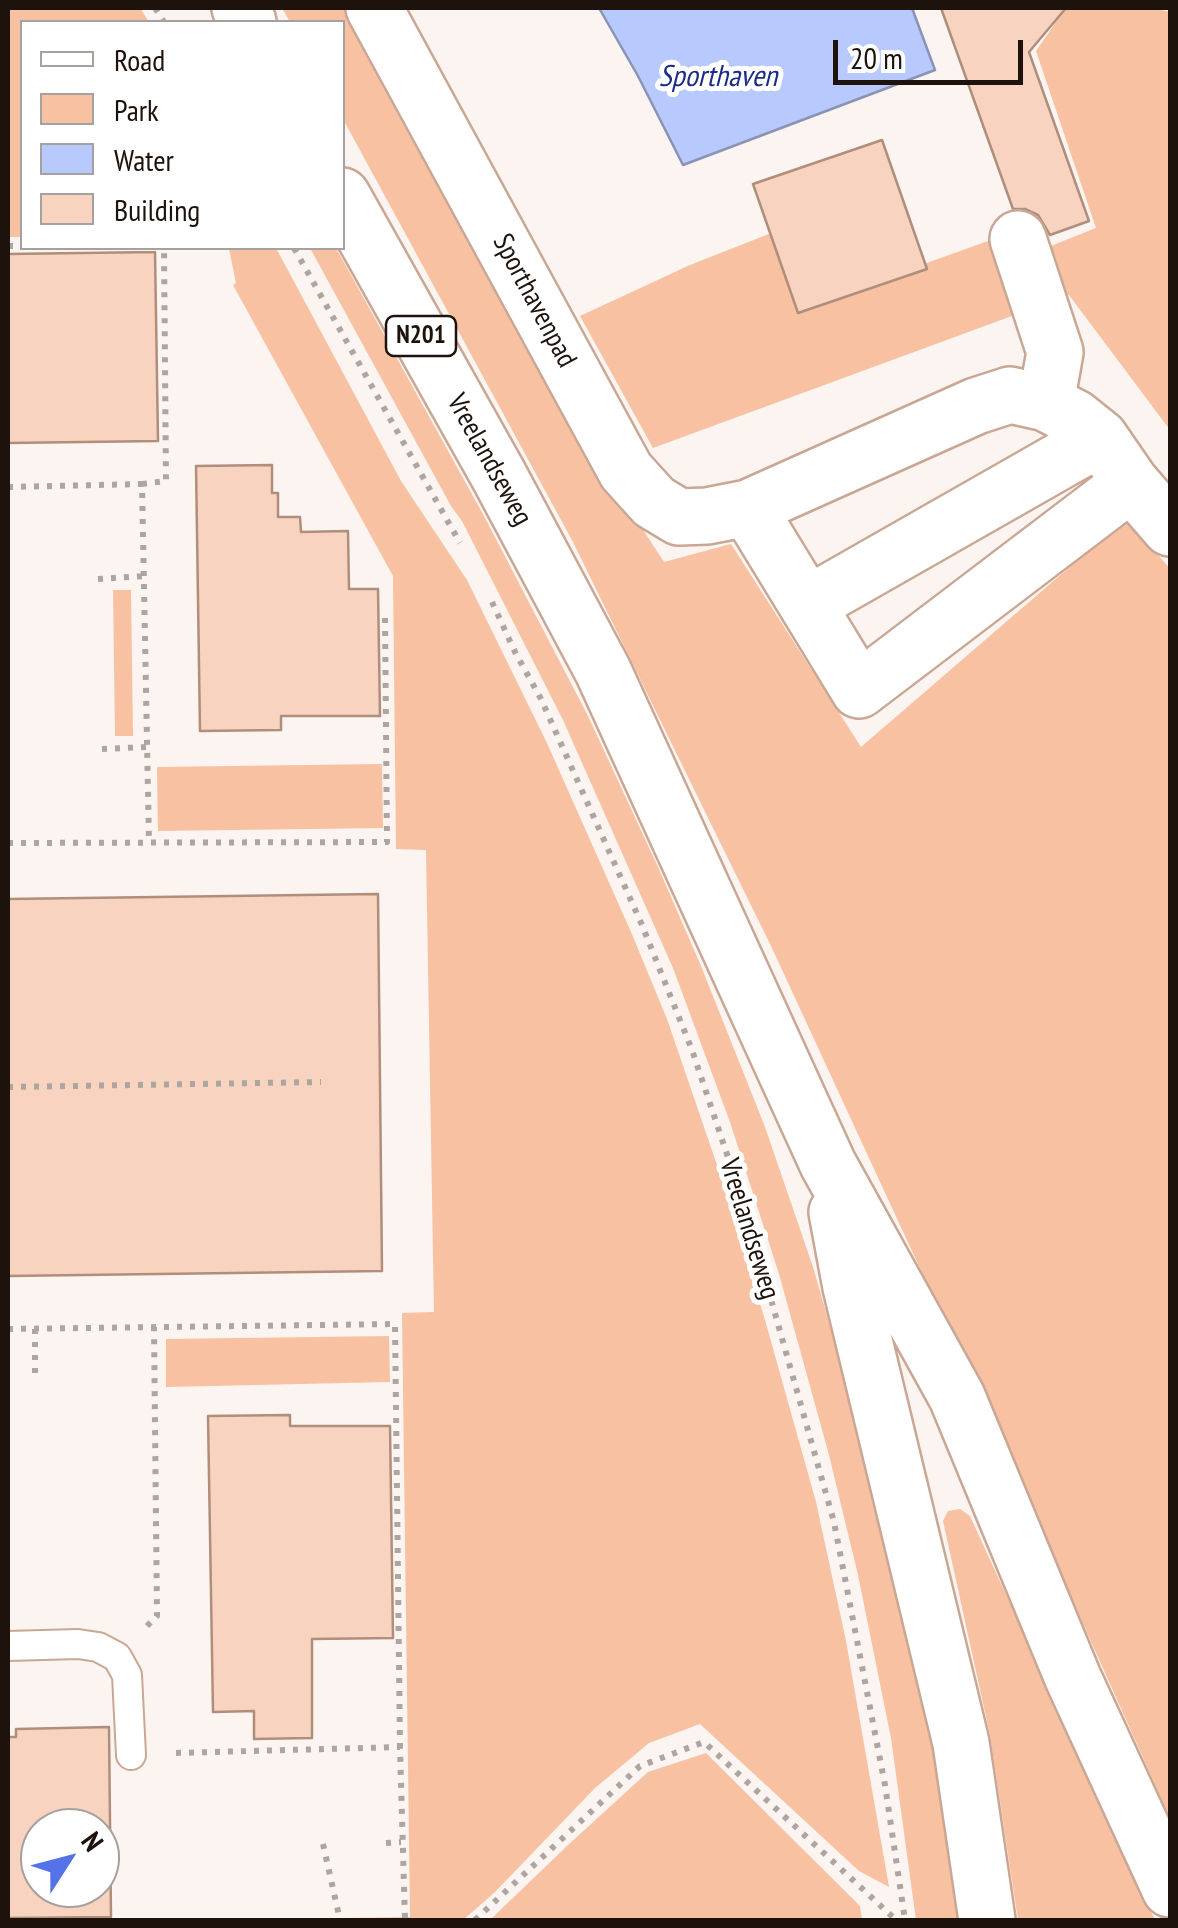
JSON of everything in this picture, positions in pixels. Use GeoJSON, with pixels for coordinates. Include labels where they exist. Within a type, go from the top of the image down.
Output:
{"type":"FeatureCollection","features":[{"type":"Feature","properties":{"kind":"main road","name":"Sporthavenpad"},"geometry":{"type":"LineString","coordinates":[[374,8],[626,471],[654,502],[679,517],[748,508],[976,406],[1010,395],[1046,402],[1100,438],[1131,483],[1170,528]]}},
{"type":"Feature","properties":{"kind":"main road","name":"Vreelandseweg"},"geometry":{"type":"LineString","coordinates":[[345,201],[603,670],[828,1164],[957,1397],[1073,1678],[1170,1889]]}},
{"type":"Feature","properties":{"kind":"main road"},"geometry":{"type":"LineString","coordinates":[[1018,239],[1054,352],[1046,402]]}},
{"type":"Feature","properties":{"kind":"main road"},"geometry":{"type":"LineString","coordinates":[[807,605],[1100,438]]}},
{"type":"Feature","properties":{"kind":"main road"},"geometry":{"type":"LineString","coordinates":[[748,508],[860,690],[1131,483]]}},
{"type":"Feature","properties":{"kind":"main road","name":"Vreelandseweg"},"geometry":{"type":"LineString","coordinates":[[828,1164],[850,1286],[961,1743],[987,1920]]}},
{"type":"Feature","properties":{"kind":"lane"},"geometry":{"type":"LineString","coordinates":[[8,1646],[98,1646],[116,1657],[127,1676],[131,1755]]}},
{"type":"Feature","properties":{"kind":"path"},"geometry":{"type":"LineString","coordinates":[[8,487],[166,482],[164,250]]}},
{"type":"Feature","properties":{"kind":"path"},"geometry":{"type":"LineString","coordinates":[[295,250],[440,510]]}},
{"type":"Feature","properties":{"kind":"path"},"geometry":{"type":"LineString","coordinates":[[142,484],[150,843]]}},
{"type":"Feature","properties":{"kind":"path"},"geometry":{"type":"LineString","coordinates":[[98,578],[144,576]]}},
{"type":"Feature","properties":{"kind":"path","name":"Vreelandseweg"},"geometry":{"type":"LineString","coordinates":[[486,589],[541,699],[642,924],[692,1050],[746,1211],[834,1522],[885,1784],[905,1920]]}},
{"type":"Feature","properties":{"kind":"path"},"geometry":{"type":"LineString","coordinates":[[8,843],[387,842],[385,618]]}},
{"type":"Feature","properties":{"kind":"path"},"geometry":{"type":"LineString","coordinates":[[102,749],[147,747]]}},
{"type":"Feature","properties":{"kind":"path"},"geometry":{"type":"LineString","coordinates":[[8,1086],[321,1082]]}},
{"type":"Feature","properties":{"kind":"path"},"geometry":{"type":"LineString","coordinates":[[8,1329],[394,1324],[405,1920]]}},
{"type":"Feature","properties":{"kind":"path"},"geometry":{"type":"LineString","coordinates":[[116,1657],[158,1616],[154,1327]]}},
{"type":"Feature","properties":{"kind":"path"},"geometry":{"type":"LineString","coordinates":[[35,1329],[35,1376]]}},
{"type":"Feature","properties":{"kind":"path"},"geometry":{"type":"LineString","coordinates":[[475,1920],[640,1766],[704,1742],[896,1920]]}},
{"type":"Feature","properties":{"kind":"path"},"geometry":{"type":"LineString","coordinates":[[131,1755],[400,1746]]}},
{"type":"Feature","properties":{"kind":"path"},"geometry":{"type":"LineString","coordinates":[[386,1843],[402,1842]]}},
{"type":"Feature","properties":{"kind":"path"},"geometry":{"type":"LineString","coordinates":[[323,1844],[340,1920]]}},
{"type":"Feature","properties":{"kind":"green space"},"geometry":{"type":"Polygon","coordinates":[[[8,8],[140,8],[148,20],[20,20],[20,237],[8,237],[8,8]]]}},
{"type":"Feature","properties":{"kind":"green space"},"geometry":{"type":"Polygon","coordinates":[[[282,8],[356,8],[602,467],[664,562],[731,544],[861,747],[1130,515],[1170,569],[1170,1818],[771,946],[573,542],[345,123],[345,20],[289,20],[282,8]]]}},
{"type":"Feature","properties":{"kind":"green space"},"geometry":{"type":"Polygon","coordinates":[[[1062,8],[1152,8],[1170,12],[1170,430],[1069,295],[653,448],[580,316],[690,265],[779,230],[807,306],[1027,227],[1038,251],[1096,228],[1036,51],[1062,8]]]}},
{"type":"Feature","properties":{"kind":"green space"},"geometry":{"type":"Polygon","coordinates":[[[229,250],[277,250],[401,481],[467,580],[546,741],[667,1019],[765,1320],[816,1502],[846,1641],[889,1887],[859,1871],[700,1724],[649,1743],[595,1788],[463,1920],[218,1920],[410,1917],[402,1313],[434,1312],[426,850],[396,849],[393,576],[233,285],[236,283],[229,250]]]}},
{"type":"Feature","properties":{"kind":"green space"},"geometry":{"type":"Polygon","coordinates":[[[311,250],[337,250],[484,516],[588,716],[701,966],[765,1127],[813,1267],[850,1396],[926,1710],[962,1920],[916,1920],[891,1738],[858,1575],[779,1274],[730,1122],[673,968],[563,720],[311,250]]]}},
{"type":"Feature","properties":{"kind":"green space"},"geometry":{"type":"Polygon","coordinates":[[[113,590],[131,590],[133,736],[115,736],[113,590]]]}},
{"type":"Feature","properties":{"kind":"green space"},"geometry":{"type":"Polygon","coordinates":[[[382,764],[383,828],[158,831],[157,767],[382,764]]]}},
{"type":"Feature","properties":{"kind":"green space"},"geometry":{"type":"Polygon","coordinates":[[[389,1336],[390,1382],[166,1387],[166,1339],[389,1336]]]}},
{"type":"Feature","properties":{"kind":"green space"},"geometry":{"type":"Polygon","coordinates":[[[960,1509],[970,1516],[1155,1920],[1018,1920],[990,1735],[943,1521],[948,1511],[960,1509]]]}},
{"type":"Feature","properties":{"kind":"green space"},"geometry":{"type":"Polygon","coordinates":[[[706,1753],[860,1906],[862,1920],[490,1920],[648,1772],[706,1753]]]}},
{"type":"Feature","properties":{"kind":"water","name":"Sporthaven"},"geometry":{"type":"Polygon","coordinates":[[[599,8],[912,8],[935,70],[683,165],[599,8]]]}},
{"type":"Feature","properties":{"kind":"building"},"geometry":{"type":"Polygon","coordinates":[[[941,8],[1066,8],[1029,52],[1089,221],[1050,235],[1038,215],[1013,209],[941,8]]]}},
{"type":"Feature","properties":{"kind":"building"},"geometry":{"type":"Polygon","coordinates":[[[882,140],[927,269],[798,313],[753,184],[882,140]]]}},
{"type":"Feature","properties":{"kind":"building"},"geometry":{"type":"Polygon","coordinates":[[[155,252],[158,441],[8,443],[8,254],[155,252]]]}},
{"type":"Feature","properties":{"kind":"building"},"geometry":{"type":"Polygon","coordinates":[[[272,465],[272,493],[278,493],[278,517],[300,517],[301,532],[348,531],[349,589],[378,589],[380,716],[281,716],[281,730],[200,731],[196,466],[272,465]]]}},
{"type":"Feature","properties":{"kind":"building"},"geometry":{"type":"Polygon","coordinates":[[[378,894],[382,1271],[8,1276],[8,899],[378,894]]]}},
{"type":"Feature","properties":{"kind":"building"},"geometry":{"type":"Polygon","coordinates":[[[290,1415],[290,1426],[390,1426],[393,1638],[312,1639],[312,1738],[254,1739],[254,1711],[213,1712],[208,1416],[290,1415]]]}},
{"type":"Feature","properties":{"kind":"building"},"geometry":{"type":"Polygon","coordinates":[[[109,1727],[110,1808],[20,1808],[20,1908],[111,1908],[111,1917],[8,1918],[8,1737],[16,1737],[16,1729],[109,1727]]]}}]}
